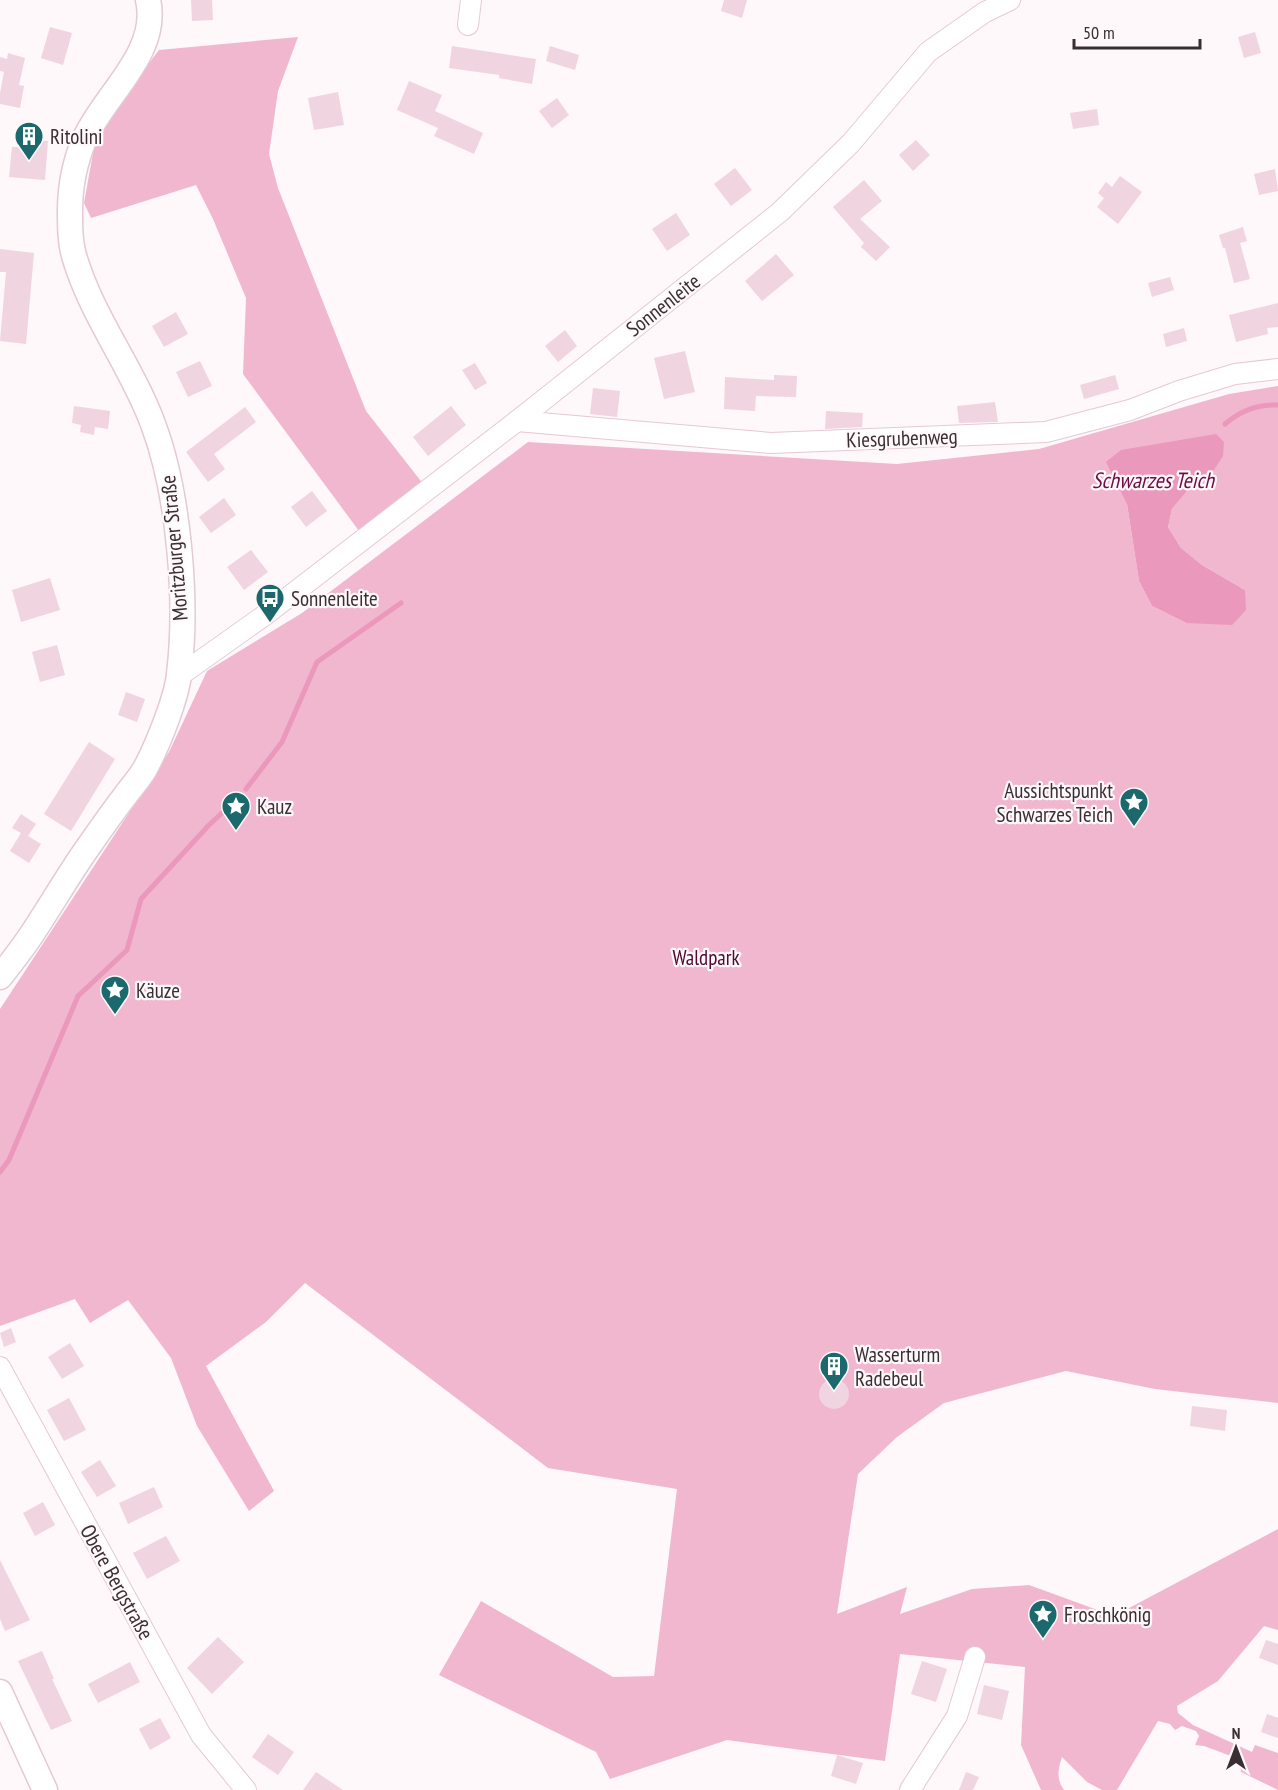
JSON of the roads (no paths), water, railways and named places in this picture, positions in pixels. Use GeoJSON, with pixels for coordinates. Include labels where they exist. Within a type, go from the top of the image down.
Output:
{"type":"FeatureCollection","features":[{"type":"Feature","properties":{"kind":"street","name":"Moritzburger Straße"},"geometry":{"type":"LineString","coordinates":[[0,977],[32,935],[64,882],[147,766],[172,703],[179,676],[183,617],[180,563],[176,519],[166,462],[138,389],[93,305],[74,258],[71,238],[72,178],[86,138],[113,92],[141,52],[148,32],[150,8],[148,0]]}},
{"type":"Feature","properties":{"kind":"street"},"geometry":{"type":"LineString","coordinates":[[468,25],[471,0]]}},
{"type":"Feature","properties":{"kind":"street","name":"Sonnenleite"},"geometry":{"type":"LineString","coordinates":[[179,676],[265,615],[517,421],[780,212],[851,143],[928,52],[985,12],[1010,0]]}},
{"type":"Feature","properties":{"kind":"street","name":"Kiesgrubenweg"},"geometry":{"type":"LineString","coordinates":[[517,421],[771,443],[1046,432],[1130,410],[1179,391],[1235,374],[1278,369]]}},
{"type":"Feature","properties":{"kind":"street","name":"Obere Bergstraße"},"geometry":{"type":"LineString","coordinates":[[0,1367],[201,1735],[246,1790]]}},
{"type":"Feature","properties":{"kind":"street"},"geometry":{"type":"LineString","coordinates":[[910,1790],[957,1716],[975,1657]]}},
{"type":"Feature","properties":{"kind":"street"},"geometry":{"type":"LineString","coordinates":[[0,1692],[45,1790]]}},
{"type":"Feature","properties":{"kind":"water","name":"Schwarzes Teich"},"geometry":{"type":"Polygon","coordinates":[[[1216,434],[1224,442],[1223,456],[1214,470],[1199,477],[1172,509],[1168,527],[1181,548],[1202,565],[1245,590],[1246,610],[1232,625],[1186,623],[1152,606],[1139,581],[1127,504],[1106,462],[1121,450],[1216,434]]]}},
{"type":"Feature","properties":{"kind":"waterway"},"geometry":{"type":"LineString","coordinates":[[1225,424],[1250,409],[1278,405]]}},
{"type":"Feature","properties":{"kind":"waterway"},"geometry":{"type":"LineString","coordinates":[[246,789],[282,742],[317,662],[401,603]]}},
{"type":"Feature","properties":{"kind":"waterway"},"geometry":{"type":"LineString","coordinates":[[0,1172],[9,1160],[78,996],[127,950],[141,899],[209,825],[237,799]]}},
{"type":"Feature","properties":{"kind":"place","name":"Ritolini"},"geometry":{"type":"Point","coordinates":[29,162]}},
{"type":"Feature","properties":{"kind":"place","name":"Sonnenleite"},"geometry":{"type":"Point","coordinates":[270,624]}},
{"type":"Feature","properties":{"kind":"place","name":"Aussichtspunkt Schwarzes Teich"},"geometry":{"type":"Point","coordinates":[1134,828]}},
{"type":"Feature","properties":{"kind":"place","name":"Kauz"},"geometry":{"type":"Point","coordinates":[236,832]}},
{"type":"Feature","properties":{"kind":"place","name":"Käuze"},"geometry":{"type":"Point","coordinates":[115,1016]}},
{"type":"Feature","properties":{"kind":"place","name":"Wasserturm Radebeul"},"geometry":{"type":"Point","coordinates":[834,1392]}},
{"type":"Feature","properties":{"kind":"place","name":"Froschkönig"},"geometry":{"type":"Point","coordinates":[1043,1640]}},
{"type":"Feature","properties":{"kind":"park label","name":"Waldpark"},"geometry":{"type":"Point","coordinates":[706,957]}}]}
